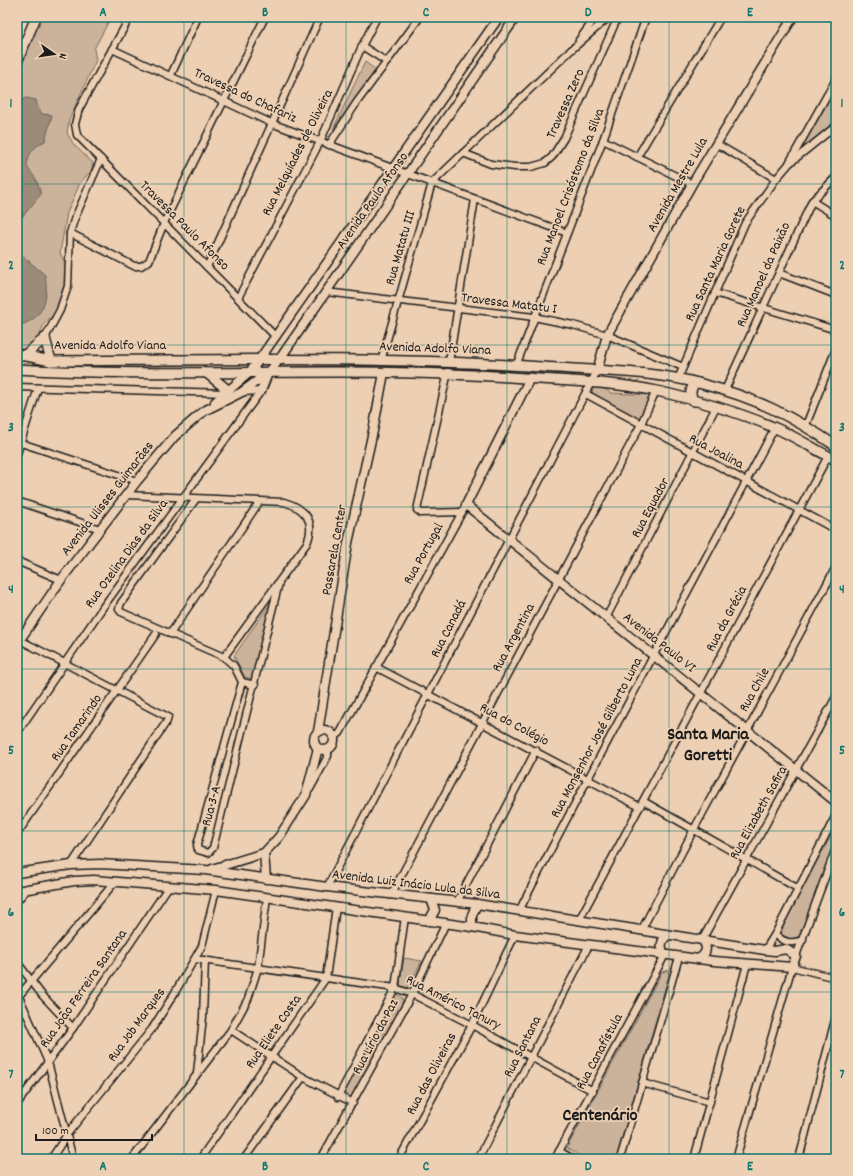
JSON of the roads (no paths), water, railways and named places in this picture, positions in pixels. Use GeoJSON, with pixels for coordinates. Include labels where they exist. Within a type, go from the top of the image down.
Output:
{"type":"FeatureCollection","features":[{"type":"Feature","properties":{"kind":"main road"},"geometry":{"type":"LineString","coordinates":[[17,62],[36,17]]}},
{"type":"Feature","properties":{"kind":"main road"},"geometry":{"type":"LineString","coordinates":[[21,355],[45,338],[50,361]]}},
{"type":"Feature","properties":{"kind":"main road","name":"Avenida Adolfo Viana"},"geometry":{"type":"LineString","coordinates":[[21,355],[50,361],[279,360],[449,362],[629,372],[698,383],[725,390],[760,402],[810,428],[836,446]]}},
{"type":"Feature","properties":{"kind":"main road","name":"Avenida Adolfo Viana"},"geometry":{"type":"LineString","coordinates":[[17,369],[206,374],[269,372],[448,372],[592,383],[656,391],[716,407],[774,427],[832,458]]}},
{"type":"Feature","properties":{"kind":"main road"},"geometry":{"type":"LineString","coordinates":[[206,374],[214,378],[227,392]]}},
{"type":"Feature","properties":{"kind":"main road"},"geometry":{"type":"LineString","coordinates":[[694,401],[691,396],[691,391],[694,384],[698,383]]}},
{"type":"Feature","properties":{"kind":"main road"},"geometry":{"type":"LineString","coordinates":[[802,442],[812,440],[810,428]]}},
{"type":"Feature","properties":{"kind":"street"},"geometry":{"type":"LineString","coordinates":[[112,49],[130,17]]}},
{"type":"Feature","properties":{"kind":"street"},"geometry":{"type":"LineString","coordinates":[[171,75],[198,17]]}},
{"type":"Feature","properties":{"kind":"street"},"geometry":{"type":"LineString","coordinates":[[70,233],[134,266],[145,265],[149,261],[164,223],[265,17]]}},
{"type":"Feature","properties":{"kind":"street"},"geometry":{"type":"LineString","coordinates":[[207,267],[320,17]]}},
{"type":"Feature","properties":{"kind":"street","name":"Rua Melquíades de Oliveira"},"geometry":{"type":"LineString","coordinates":[[238,298],[320,142],[362,46],[377,17]]}},
{"type":"Feature","properties":{"kind":"street"},"geometry":{"type":"LineString","coordinates":[[330,145],[420,17]]}},
{"type":"Feature","properties":{"kind":"street","name":"Avenida Paulo Afonso"},"geometry":{"type":"LineString","coordinates":[[204,410],[249,373],[259,360],[498,17]]}},
{"type":"Feature","properties":{"kind":"street","name":"Avenida Paulo Afonso"},"geometry":{"type":"LineString","coordinates":[[242,392],[269,372],[279,360],[516,17]]}},
{"type":"Feature","properties":{"kind":"street"},"geometry":{"type":"LineString","coordinates":[[571,50],[596,17]]}},
{"type":"Feature","properties":{"kind":"street"},"geometry":{"type":"LineString","coordinates":[[432,183],[571,50],[609,17]]}},
{"type":"Feature","properties":{"kind":"street","name":"Travessa Zero"},"geometry":{"type":"LineString","coordinates":[[463,154],[491,164],[515,168],[531,167],[545,163],[552,157],[564,138],[618,17]]}},
{"type":"Feature","properties":{"kind":"street","name":"Rua Manoel Crisóstomo da Silva"},"geometry":{"type":"LineString","coordinates":[[516,366],[603,140],[646,17]]}},
{"type":"Feature","properties":{"kind":"street"},"geometry":{"type":"LineString","coordinates":[[637,157],[721,17]]}},
{"type":"Feature","properties":{"kind":"street","name":"Avenida Mestre Lula"},"geometry":{"type":"LineString","coordinates":[[597,371],[607,335],[692,184],[793,17]]}},
{"type":"Feature","properties":{"kind":"street"},"geometry":{"type":"LineString","coordinates":[[362,46],[387,62]]}},
{"type":"Feature","properties":{"kind":"street","name":"Travessa do Chafariz"},"geometry":{"type":"LineString","coordinates":[[112,49],[171,75],[271,123],[407,174]]}},
{"type":"Feature","properties":{"kind":"street","name":"Travessa Paulo Afonso"},"geometry":{"type":"LineString","coordinates":[[112,49],[79,109],[76,118],[76,131],[78,135],[276,336]]}},
{"type":"Feature","properties":{"kind":"street","name":"Rua Santa Maria Gorete"},"geometry":{"type":"LineString","coordinates":[[788,166],[836,79]]}},
{"type":"Feature","properties":{"kind":"street","name":"Rua Santa Maria Gorete"},"geometry":{"type":"LineString","coordinates":[[678,379],[745,222],[776,179],[788,166],[836,126]]}},
{"type":"Feature","properties":{"kind":"street"},"geometry":{"type":"LineString","coordinates":[[603,140],[692,184]]}},
{"type":"Feature","properties":{"kind":"street"},"geometry":{"type":"LineString","coordinates":[[717,144],[776,179]]}},
{"type":"Feature","properties":{"kind":"street"},"geometry":{"type":"LineString","coordinates":[[45,338],[60,310],[68,286],[70,233],[74,220],[101,159]]}},
{"type":"Feature","properties":{"kind":"street"},"geometry":{"type":"LineString","coordinates":[[407,174],[567,233]]}},
{"type":"Feature","properties":{"kind":"street","name":"Rua Manoel da Paixão"},"geometry":{"type":"LineString","coordinates":[[725,390],[812,201],[836,177]]}},
{"type":"Feature","properties":{"kind":"street","name":"Rua Matatu III"},"geometry":{"type":"LineString","coordinates":[[381,361],[432,183]]}},
{"type":"Feature","properties":{"kind":"street"},"geometry":{"type":"LineString","coordinates":[[449,362],[476,199]]}},
{"type":"Feature","properties":{"kind":"street"},"geometry":{"type":"LineString","coordinates":[[812,201],[836,216]]}},
{"type":"Feature","properties":{"kind":"street"},"geometry":{"type":"LineString","coordinates":[[779,273],[836,295]]}},
{"type":"Feature","properties":{"kind":"street","name":"Travessa Matatu I"},"geometry":{"type":"LineString","coordinates":[[326,292],[398,302],[534,317],[573,325],[607,335],[683,367]]}},
{"type":"Feature","properties":{"kind":"street"},"geometry":{"type":"LineString","coordinates":[[715,293],[763,309],[836,330]]}},
{"type":"Feature","properties":{"kind":"street"},"geometry":{"type":"LineString","coordinates":[[276,336],[277,344],[280,347],[288,346]]}},
{"type":"Feature","properties":{"kind":"street"},"geometry":{"type":"LineString","coordinates":[[810,428],[836,350]]}},
{"type":"Feature","properties":{"kind":"street","name":"Rua Canadá"},"geometry":{"type":"LineString","coordinates":[[327,887],[597,371]]}},
{"type":"Feature","properties":{"kind":"street"},"geometry":{"type":"LineString","coordinates":[[17,387],[227,392],[261,391],[269,372]]}},
{"type":"Feature","properties":{"kind":"street"},"geometry":{"type":"LineString","coordinates":[[448,372],[418,510],[421,513],[464,508]]}},
{"type":"Feature","properties":{"kind":"street","name":"Passarela Center"},"geometry":{"type":"LineString","coordinates":[[318,732],[348,543],[384,373]]}},
{"type":"Feature","properties":{"kind":"street","name":"Rua Portugal"},"geometry":{"type":"LineString","coordinates":[[334,738],[340,733],[464,508],[530,378]]}},
{"type":"Feature","properties":{"kind":"street"},"geometry":{"type":"LineString","coordinates":[[17,454],[38,388]]}},
{"type":"Feature","properties":{"kind":"street","name":"Rua Ozelina Dias da Silva"},"geometry":{"type":"LineString","coordinates":[[17,733],[103,607],[261,391]]}},
{"type":"Feature","properties":{"kind":"street","name":"Rua Argentina"},"geometry":{"type":"LineString","coordinates":[[391,894],[640,426],[656,391]]}},
{"type":"Feature","properties":{"kind":"street","name":"Avenida Ulisses Guimarães"},"geometry":{"type":"LineString","coordinates":[[18,642],[61,580],[137,481],[175,436],[204,410],[242,392]]}},
{"type":"Feature","properties":{"kind":"street","name":"Rua Joalina"},"geometry":{"type":"LineString","coordinates":[[586,394],[640,426],[836,530]]}},
{"type":"Feature","properties":{"kind":"street","name":"Rua Equador"},"geometry":{"type":"LineString","coordinates":[[606,618],[694,454],[716,407]]}},
{"type":"Feature","properties":{"kind":"street","name":"Rua Monsenhor José Gilberto Luna"},"geometry":{"type":"LineString","coordinates":[[519,911],[587,778],[654,655],[774,427]]}},
{"type":"Feature","properties":{"kind":"street"},"geometry":{"type":"LineString","coordinates":[[20,443],[137,481]]}},
{"type":"Feature","properties":{"kind":"street","name":"Rua da Grécia"},"geometry":{"type":"LineString","coordinates":[[579,920],[799,510],[832,458]]}},
{"type":"Feature","properties":{"kind":"street"},"geometry":{"type":"LineString","coordinates":[[127,495],[181,499],[284,502],[295,506],[304,513],[309,522],[310,530],[307,543],[224,656]]}},
{"type":"Feature","properties":{"kind":"street"},"geometry":{"type":"LineString","coordinates":[[196,499],[119,606],[121,612],[224,656],[234,666],[242,682],[254,685]]}},
{"type":"Feature","properties":{"kind":"street"},"geometry":{"type":"LineString","coordinates":[[17,501],[100,529]]}},
{"type":"Feature","properties":{"kind":"street"},"geometry":{"type":"LineString","coordinates":[[170,634],[260,501]]}},
{"type":"Feature","properties":{"kind":"street","name":"Avenida Paulo VI"},"geometry":{"type":"LineString","coordinates":[[464,508],[509,538],[606,618],[747,729],[836,802]]}},
{"type":"Feature","properties":{"kind":"street"},"geometry":{"type":"LineString","coordinates":[[17,561],[61,580]]}},
{"type":"Feature","properties":{"kind":"street","name":"Rua Chile"},"geometry":{"type":"LineString","coordinates":[[641,931],[747,729],[836,567]]}},
{"type":"Feature","properties":{"kind":"street","name":"Rua 3-A"},"geometry":{"type":"LineString","coordinates":[[242,682],[197,846],[200,852],[208,852],[213,848],[278,582]]}},
{"type":"Feature","properties":{"kind":"street","name":"Rua Tamarindo"},"geometry":{"type":"LineString","coordinates":[[17,834],[156,634]]}},
{"type":"Feature","properties":{"kind":"street"},"geometry":{"type":"LineString","coordinates":[[18,642],[66,663],[118,690],[167,716],[168,720],[71,865]]}},
{"type":"Feature","properties":{"kind":"street","name":"Rua do Colégio"},"geometry":{"type":"LineString","coordinates":[[376,667],[587,778],[642,804],[797,888]]}},
{"type":"Feature","properties":{"kind":"street","name":"Rua Elizabeth Safira"},"geometry":{"type":"LineString","coordinates":[[702,940],[836,697]]}},
{"type":"Feature","properties":{"kind":"street"},"geometry":{"type":"LineString","coordinates":[[306,795],[318,748],[314,739],[318,732],[326,730],[334,738],[333,745],[328,749],[318,748]]}},
{"type":"Feature","properties":{"kind":"street"},"geometry":{"type":"LineString","coordinates":[[205,870],[226,866],[264,853],[289,823],[328,756],[328,749]]}},
{"type":"Feature","properties":{"kind":"street"},"geometry":{"type":"LineString","coordinates":[[457,902],[536,750]]}},
{"type":"Feature","properties":{"kind":"street"},"geometry":{"type":"LineString","coordinates":[[765,950],[775,934],[797,888],[836,814]]}},
{"type":"Feature","properties":{"kind":"street"},"geometry":{"type":"LineString","coordinates":[[736,1159],[792,967],[836,848]]}},
{"type":"Feature","properties":{"kind":"street"},"geometry":{"type":"LineString","coordinates":[[264,853],[266,878]]}},
{"type":"Feature","properties":{"kind":"street","name":"Avenida Luiz Inácio Lula da Silva"},"geometry":{"type":"LineString","coordinates":[[17,873],[71,865],[100,864],[205,870],[327,887],[477,904],[765,950],[775,951],[786,949],[796,956]]}},
{"type":"Feature","properties":{"kind":"street"},"geometry":{"type":"LineString","coordinates":[[17,891],[74,881],[115,882],[216,890],[472,926],[515,935],[589,945],[679,957],[792,967],[836,978]]}},
{"type":"Feature","properties":{"kind":"street"},"geometry":{"type":"LineString","coordinates":[[73,1159],[68,1134],[48,1062],[18,995],[115,882]]}},
{"type":"Feature","properties":{"kind":"street","name":"Rua João Ferreira Santana"},"geometry":{"type":"LineString","coordinates":[[17,1104],[73,1028],[168,886]]}},
{"type":"Feature","properties":{"kind":"street"},"geometry":{"type":"LineString","coordinates":[[17,900],[28,888]]}},
{"type":"Feature","properties":{"kind":"street","name":"Rua Job Marques"},"geometry":{"type":"LineString","coordinates":[[51,1159],[68,1134],[152,1029],[195,959],[208,931],[216,890]]}},
{"type":"Feature","properties":{"kind":"street"},"geometry":{"type":"LineString","coordinates":[[132,1159],[231,1030],[248,999],[258,968],[267,897]]}},
{"type":"Feature","properties":{"kind":"street"},"geometry":{"type":"LineString","coordinates":[[428,921],[435,910],[431,899]]}},
{"type":"Feature","properties":{"kind":"street"},"geometry":{"type":"LineString","coordinates":[[472,926],[472,915],[477,904]]}},
{"type":"Feature","properties":{"kind":"street","name":"Rua Eliete Costa"},"geometry":{"type":"LineString","coordinates":[[200,1159],[326,978],[336,907]]}},
{"type":"Feature","properties":{"kind":"street"},"geometry":{"type":"LineString","coordinates":[[338,1097],[395,988],[405,917]]}},
{"type":"Feature","properties":{"kind":"street","name":"Rua Lírio da Paz"},"geometry":{"type":"LineString","coordinates":[[321,1159],[354,1103],[412,994],[446,923]]}},
{"type":"Feature","properties":{"kind":"street"},"geometry":{"type":"LineString","coordinates":[[775,934],[786,943],[793,944],[803,940]]}},
{"type":"Feature","properties":{"kind":"street","name":"Rua das Oliveiras"},"geometry":{"type":"LineString","coordinates":[[399,1159],[472,1025],[515,935]]}},
{"type":"Feature","properties":{"kind":"street"},"geometry":{"type":"LineString","coordinates":[[665,955],[662,950],[662,943],[664,938],[669,935]]}},
{"type":"Feature","properties":{"kind":"street"},"geometry":{"type":"LineString","coordinates":[[698,959],[704,955],[706,949],[705,943],[702,940]]}},
{"type":"Feature","properties":{"kind":"street","name":"Rua Santana"},"geometry":{"type":"LineString","coordinates":[[478,1159],[589,945]]}},
{"type":"Feature","properties":{"kind":"street","name":"Rua Canafístula"},"geometry":{"type":"LineString","coordinates":[[555,1159],[665,955]]}},
{"type":"Feature","properties":{"kind":"street"},"geometry":{"type":"LineString","coordinates":[[620,1159],[679,957]]}},
{"type":"Feature","properties":{"kind":"street","name":"Rua Américo Tanury"},"geometry":{"type":"LineString","coordinates":[[195,959],[395,988],[412,994],[472,1025],[593,1091]]}},
{"type":"Feature","properties":{"kind":"street"},"geometry":{"type":"LineString","coordinates":[[197,1074],[203,1017],[205,960]]}},
{"type":"Feature","properties":{"kind":"street"},"geometry":{"type":"LineString","coordinates":[[17,962],[42,995],[73,1028]]}},
{"type":"Feature","properties":{"kind":"street"},"geometry":{"type":"LineString","coordinates":[[694,1159],[747,964]]}},
{"type":"Feature","properties":{"kind":"street"},"geometry":{"type":"LineString","coordinates":[[798,1159],[836,1016]]}},
{"type":"Feature","properties":{"kind":"street"},"geometry":{"type":"LineString","coordinates":[[231,1030],[303,1078],[338,1097],[354,1103]]}},
{"type":"Feature","properties":{"kind":"street"},"geometry":{"type":"LineString","coordinates":[[244,1159],[303,1078]]}},
{"type":"Feature","properties":{"kind":"street"},"geometry":{"type":"LineString","coordinates":[[642,1083],[710,1102]]}},
{"type":"Feature","properties":{"kind":"street"},"geometry":{"type":"LineString","coordinates":[[560,1151],[573,1159]]}},
{"type":"Feature","properties":{"kind":"district","name":"Santa Maria Goretti"},"geometry":{"type":"Point","coordinates":[708,745]}},
{"type":"Feature","properties":{"kind":"district","name":"Centenário"},"geometry":{"type":"Point","coordinates":[600,1116]}}]}
